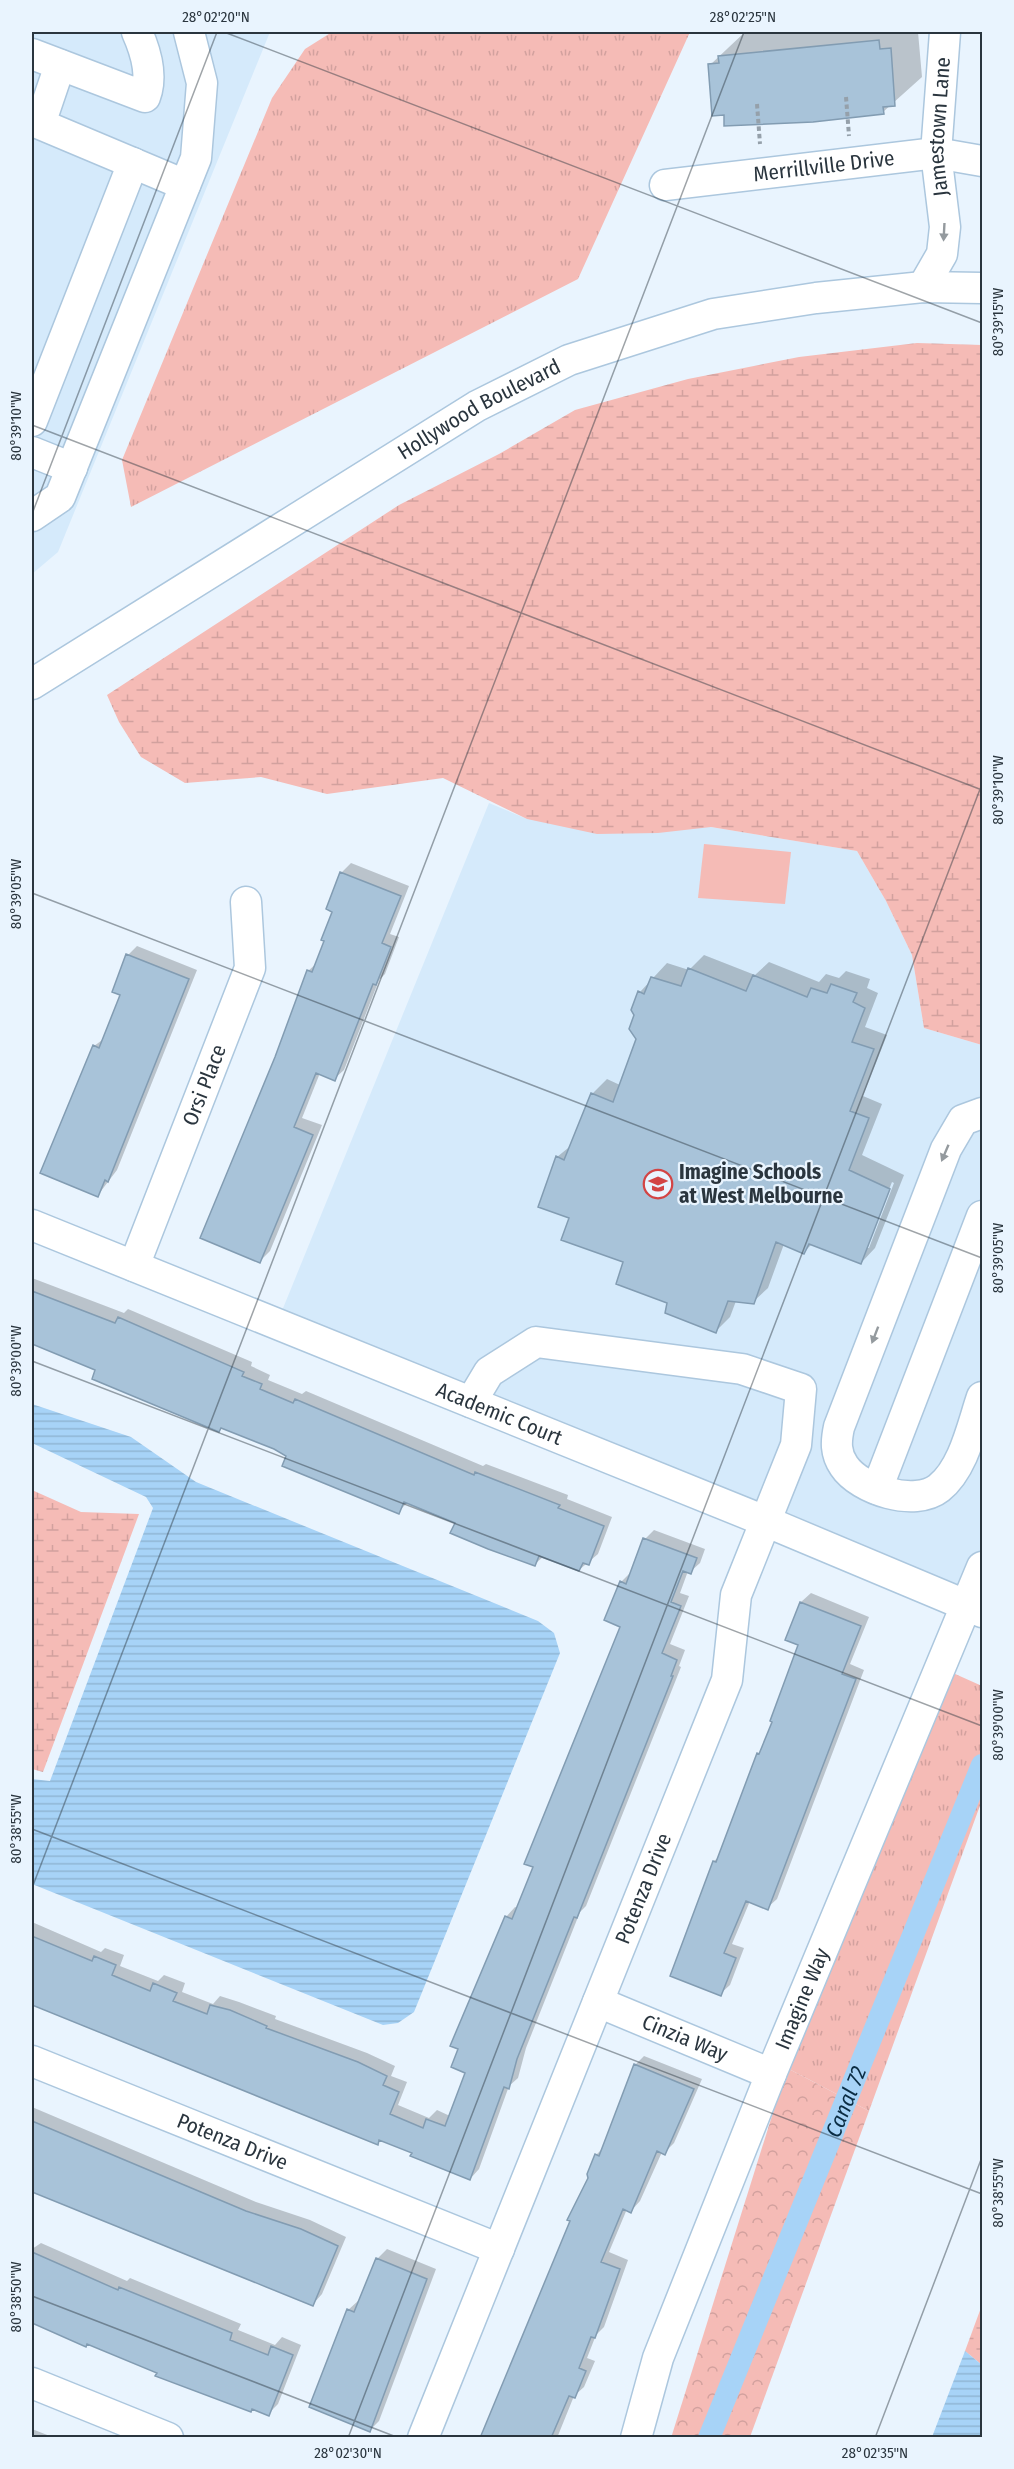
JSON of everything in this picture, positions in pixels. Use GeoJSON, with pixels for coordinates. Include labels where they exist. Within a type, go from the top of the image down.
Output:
{"type":"FeatureCollection","features":[{"type":"Feature","properties":{"kind":"street"},"geometry":{"type":"LineString","coordinates":[[32,54],[144,97],[150,83],[146,58],[137,32]]}},
{"type":"Feature","properties":{"kind":"street"},"geometry":{"type":"LineString","coordinates":[[32,516],[60,497],[196,158],[202,83],[189,32]]}},
{"type":"Feature","properties":{"kind":"street","name":"Jamestown Lane"},"geometry":{"type":"LineString","coordinates":[[923,287],[942,254],[945,227],[936,153],[945,32]]}},
{"type":"Feature","properties":{"kind":"street"},"geometry":{"type":"LineString","coordinates":[[60,65],[40,124],[185,184]]}},
{"type":"Feature","properties":{"kind":"street","name":"Merrillville Drive"},"geometry":{"type":"LineString","coordinates":[[665,185],[936,153],[982,161]]}},
{"type":"Feature","properties":{"kind":"street"},"geometry":{"type":"LineString","coordinates":[[32,421],[133,163]]}},
{"type":"Feature","properties":{"kind":"street","name":"Hollywood Boulevard"},"geometry":{"type":"LineString","coordinates":[[32,684],[477,406],[569,360],[713,314],[816,298],[923,287],[982,288]]}},
{"type":"Feature","properties":{"kind":"street"},"geometry":{"type":"LineString","coordinates":[[32,452],[72,468]]}},
{"type":"Feature","properties":{"kind":"street","name":"Orsi Place"},"geometry":{"type":"LineString","coordinates":[[134,1266],[250,968],[246,902]]}},
{"type":"Feature","properties":{"kind":"street"},"geometry":{"type":"LineString","coordinates":[[982,1113],[963,1120],[946,1149],[839,1427],[837,1450],[844,1468],[852,1476],[877,1489],[911,1498],[937,1490],[948,1480],[957,1465],[982,1397]]}},
{"type":"Feature","properties":{"kind":"street"},"geometry":{"type":"LineString","coordinates":[[877,1489],[982,1216]]}},
{"type":"Feature","properties":{"kind":"street","name":"Academic Court"},"geometry":{"type":"LineString","coordinates":[[32,1225],[765,1521],[975,1609]]}},
{"type":"Feature","properties":{"kind":"street","name":"Potenza Drive"},"geometry":{"type":"LineString","coordinates":[[423,2438],[727,1680],[736,1595],[796,1445],[801,1389],[742,1369],[536,1342],[489,1372],[471,1402]]}},
{"type":"Feature","properties":{"kind":"street","name":"Imagine Way"},"geometry":{"type":"LineString","coordinates":[[636,2438],[657,2358],[771,2074],[975,1609],[982,1567]]}},
{"type":"Feature","properties":{"kind":"street","name":"Cinzia Way"},"geometry":{"type":"LineString","coordinates":[[598,2002],[771,2074]]}},
{"type":"Feature","properties":{"kind":"street","name":"Potenza Drive"},"geometry":{"type":"LineString","coordinates":[[32,2061],[499,2249]]}},
{"type":"Feature","properties":{"kind":"street"},"geometry":{"type":"LineString","coordinates":[[32,2383],[168,2438]]}},
{"type":"Feature","properties":{"kind":"path"},"geometry":{"type":"LineString","coordinates":[[846,97],[849,136]]}},
{"type":"Feature","properties":{"kind":"path"},"geometry":{"type":"LineString","coordinates":[[757,104],[760,144]]}},
{"type":"Feature","properties":{"kind":"shaded area"},"geometry":{"type":"Polygon","coordinates":[[[32,32],[270,32],[58,552],[32,574],[32,32]]]}},
{"type":"Feature","properties":{"kind":"shaded area","name":"Imagine Schools at West Melbourne"},"geometry":{"type":"Polygon","coordinates":[[[489,803],[527,819],[711,827],[857,851],[886,901],[912,955],[924,1028],[982,1045],[982,1568],[967,1606],[277,1323],[489,803]]]}},
{"type":"Feature","properties":{"kind":"green space"},"geometry":{"type":"Polygon","coordinates":[[[332,32],[690,32],[578,279],[131,507],[122,460],[272,98],[305,49],[332,32]]]}},
{"type":"Feature","properties":{"kind":"green space"},"geometry":{"type":"Polygon","coordinates":[[[917,343],[982,345],[982,1045],[924,1028],[912,955],[886,901],[857,851],[711,827],[658,833],[597,834],[527,819],[443,778],[327,794],[261,777],[185,783],[141,757],[119,722],[107,695],[399,505],[499,454],[575,410],[688,379],[799,357],[917,343]]]}},
{"type":"Feature","properties":{"kind":"green space"},"geometry":{"type":"Polygon","coordinates":[[[704,844],[791,852],[785,904],[698,898],[704,844]]]}},
{"type":"Feature","properties":{"kind":"green space"},"geometry":{"type":"Polygon","coordinates":[[[32,1490],[81,1512],[139,1514],[43,1772],[32,1769],[32,1490]]]}},
{"type":"Feature","properties":{"kind":"green space"},"geometry":{"type":"Polygon","coordinates":[[[953,1673],[982,1686],[982,1800],[869,2111],[787,2068],[953,1673]]]}},
{"type":"Feature","properties":{"kind":"green space"},"geometry":{"type":"Polygon","coordinates":[[[787,2068],[869,2111],[750,2437],[671,2438],[787,2068]]]}},
{"type":"Feature","properties":{"kind":"green space"},"geometry":{"type":"Polygon","coordinates":[[[982,2305],[982,2365],[965,2351],[982,2305]]]}},
{"type":"Feature","properties":{"kind":"water"},"geometry":{"type":"Polygon","coordinates":[[[32,1404],[131,1437],[196,1482],[538,1621],[554,1633],[560,1653],[414,2012],[398,2023],[383,2025],[32,1884],[32,1779],[50,1781],[153,1508],[146,1497],[32,1443],[32,1404]]]}},
{"type":"Feature","properties":{"kind":"water"},"geometry":{"type":"Polygon","coordinates":[[[965,2351],[982,2365],[982,2437],[932,2437],[965,2351]]]}},
{"type":"Feature","properties":{"kind":"building"},"geometry":{"type":"Polygon","coordinates":[[[879,40],[880,49],[891,48],[895,106],[883,107],[884,114],[813,122],[724,126],[724,115],[712,116],[708,64],[719,63],[718,56],[879,40]]]}},
{"type":"Feature","properties":{"kind":"building"},"geometry":{"type":"Polygon","coordinates":[[[340,872],[401,896],[382,943],[391,947],[376,985],[373,984],[335,1081],[316,1073],[294,1127],[313,1135],[260,1263],[200,1238],[275,1057],[307,970],[312,972],[324,941],[321,940],[332,912],[326,909],[340,872]]]}},
{"type":"Feature","properties":{"kind":"building"},"geometry":{"type":"Polygon","coordinates":[[[126,954],[189,979],[108,1182],[105,1180],[98,1197],[40,1173],[93,1045],[99,1048],[120,995],[112,992],[126,954]]]}},
{"type":"Feature","properties":{"kind":"building"},"geometry":{"type":"Polygon","coordinates":[[[688,968],[746,991],[753,975],[807,997],[811,988],[827,993],[831,984],[857,993],[853,1002],[865,1008],[852,1042],[874,1049],[850,1111],[869,1118],[849,1170],[890,1189],[861,1264],[809,1244],[804,1254],[776,1242],[754,1304],[728,1301],[716,1333],[665,1313],[667,1303],[616,1284],[623,1262],[561,1240],[569,1218],[538,1207],[556,1156],[564,1160],[591,1093],[613,1102],[636,1039],[629,1029],[634,1015],[631,1010],[638,991],[644,994],[651,977],[681,986],[688,968]]]}},
{"type":"Feature","properties":{"kind":"building"},"geometry":{"type":"Polygon","coordinates":[[[32,1291],[115,1323],[118,1317],[244,1372],[242,1376],[262,1384],[260,1389],[293,1403],[295,1399],[474,1475],[475,1472],[560,1505],[558,1508],[604,1526],[589,1565],[583,1563],[579,1571],[539,1556],[535,1566],[488,1549],[450,1533],[455,1523],[404,1502],[399,1514],[282,1466],[286,1456],[274,1449],[221,1428],[219,1432],[92,1379],[95,1370],[32,1344],[32,1291]]]}},
{"type":"Feature","properties":{"kind":"building"},"geometry":{"type":"Polygon","coordinates":[[[643,1538],[697,1558],[691,1574],[683,1571],[671,1602],[681,1606],[662,1653],[677,1660],[671,1676],[673,1676],[577,1918],[574,1917],[517,2059],[509,2089],[504,2087],[470,2180],[410,2156],[412,2153],[379,2140],[378,2145],[32,2005],[32,1936],[92,1961],[94,1956],[116,1965],[112,1975],[150,1991],[153,1983],[177,1993],[173,2001],[207,2014],[210,2005],[230,2010],[267,2026],[266,2028],[358,2062],[387,2076],[383,2085],[399,2092],[390,2114],[423,2128],[426,2119],[445,2126],[465,2073],[451,2067],[458,2049],[450,2046],[505,1916],[512,1919],[533,1867],[524,1864],[620,1627],[604,1620],[620,1581],[626,1584],[643,1538]]]}},
{"type":"Feature","properties":{"kind":"building"},"geometry":{"type":"Polygon","coordinates":[[[800,1602],[861,1626],[842,1674],[856,1679],[768,1910],[746,1901],[724,1953],[736,1958],[721,1996],[670,1976],[713,1861],[716,1862],[757,1753],[759,1754],[772,1722],[770,1721],[798,1645],[785,1640],[800,1602]]]}},
{"type":"Feature","properties":{"kind":"building"},"geometry":{"type":"Polygon","coordinates":[[[634,2064],[694,2089],[665,2155],[657,2151],[631,2213],[623,2209],[601,2262],[620,2269],[595,2338],[591,2337],[579,2368],[586,2371],[575,2398],[569,2396],[551,2438],[480,2438],[570,2221],[567,2220],[588,2178],[587,2174],[595,2154],[599,2156],[634,2064]]]}},
{"type":"Feature","properties":{"kind":"building"},"geometry":{"type":"Polygon","coordinates":[[[32,2121],[246,2211],[301,2229],[338,2246],[313,2306],[32,2192],[32,2121]]]}},
{"type":"Feature","properties":{"kind":"building"},"geometry":{"type":"Polygon","coordinates":[[[32,2252],[118,2290],[119,2287],[232,2333],[230,2340],[268,2355],[271,2346],[293,2355],[269,2416],[252,2409],[251,2412],[155,2376],[157,2373],[87,2344],[86,2347],[32,2323],[32,2252]]]}},
{"type":"Feature","properties":{"kind":"building"},"geometry":{"type":"Polygon","coordinates":[[[376,2258],[427,2279],[370,2432],[309,2407],[347,2309],[354,2312],[376,2258]]]}},
{"type":"Feature","properties":{"kind":"waterway","name":"Canal 72"},"geometry":{"type":"LineString","coordinates":[[709,2438],[982,1765]]}},
{"type":"Feature","properties":{"kind":"place","name":"Imagine Schools at West Melbourne"},"geometry":{"type":"Point","coordinates":[658,1184]}}]}
